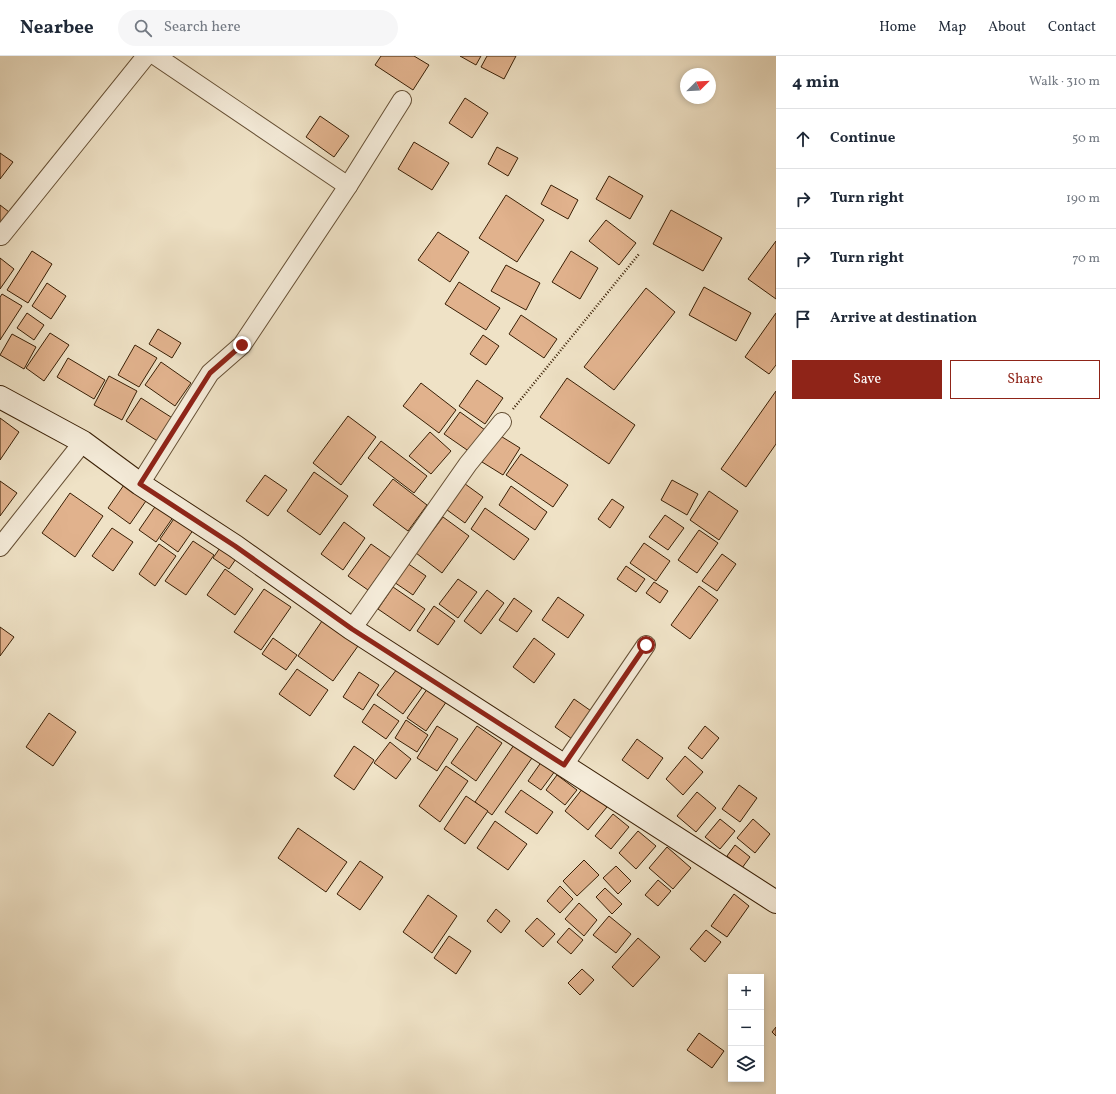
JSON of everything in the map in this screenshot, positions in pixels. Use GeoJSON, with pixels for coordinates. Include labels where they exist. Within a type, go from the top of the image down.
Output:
{"type":"FeatureCollection","features":[{"type":"Feature","properties":{"kind":"street"},"geometry":{"type":"LineString","coordinates":[[1,236],[146,56]]}},
{"type":"Feature","properties":{"kind":"street"},"geometry":{"type":"LineString","coordinates":[[156,56],[348,186]]}},
{"type":"Feature","properties":{"kind":"street"},"geometry":{"type":"LineString","coordinates":[[140,484],[210,373],[242,345],[348,186],[402,100]]}},
{"type":"Feature","properties":{"kind":"street"},"geometry":{"type":"LineString","coordinates":[[0,397],[83,442],[140,484],[235,546],[352,629],[776,902]]}},
{"type":"Feature","properties":{"kind":"street"},"geometry":{"type":"LineString","coordinates":[[352,629],[468,464],[502,422]]}},
{"type":"Feature","properties":{"kind":"street"},"geometry":{"type":"LineString","coordinates":[[0,547],[83,442]]}},
{"type":"Feature","properties":{"kind":"street"},"geometry":{"type":"LineString","coordinates":[[564,765],[646,645]]}},
{"type":"Feature","properties":{"kind":"path"},"geometry":{"type":"LineString","coordinates":[[502,422],[639,254]]}},
{"type":"Feature","properties":{"kind":"building"},"geometry":{"type":"Polygon","coordinates":[[[381,56],[414,56],[429,65],[413,90],[375,65],[381,56]]]}},
{"type":"Feature","properties":{"kind":"building"},"geometry":{"type":"Polygon","coordinates":[[[460,56],[481,56],[476,65],[460,56]]]}},
{"type":"Feature","properties":{"kind":"building"},"geometry":{"type":"Polygon","coordinates":[[[487,56],[516,56],[504,79],[481,67],[487,56]]]}},
{"type":"Feature","properties":{"kind":"building"},"geometry":{"type":"Polygon","coordinates":[[[465,98],[488,113],[472,138],[449,123],[465,98]]]}},
{"type":"Feature","properties":{"kind":"building"},"geometry":{"type":"Polygon","coordinates":[[[320,116],[349,136],[334,157],[306,137],[320,116]]]}},
{"type":"Feature","properties":{"kind":"building"},"geometry":{"type":"Polygon","coordinates":[[[414,142],[449,163],[432,190],[398,169],[414,142]]]}},
{"type":"Feature","properties":{"kind":"building"},"geometry":{"type":"Polygon","coordinates":[[[497,147],[518,158],[508,176],[488,164],[497,147]]]}},
{"type":"Feature","properties":{"kind":"building"},"geometry":{"type":"Polygon","coordinates":[[[0,153],[13,162],[0,179],[0,153]]]}},
{"type":"Feature","properties":{"kind":"building"},"geometry":{"type":"Polygon","coordinates":[[[609,176],[643,196],[630,219],[596,199],[609,176]]]}},
{"type":"Feature","properties":{"kind":"building"},"geometry":{"type":"Polygon","coordinates":[[[551,185],[578,200],[568,219],[541,204],[551,185]]]}},
{"type":"Feature","properties":{"kind":"building"},"geometry":{"type":"Polygon","coordinates":[[[506,195],[544,220],[517,262],[479,238],[506,195]]]}},
{"type":"Feature","properties":{"kind":"building"},"geometry":{"type":"Polygon","coordinates":[[[0,205],[13,215],[0,232],[0,205]]]}},
{"type":"Feature","properties":{"kind":"building"},"geometry":{"type":"Polygon","coordinates":[[[671,210],[722,238],[703,271],[653,244],[671,210]]]}},
{"type":"Feature","properties":{"kind":"building"},"geometry":{"type":"Polygon","coordinates":[[[606,220],[636,243],[619,265],[589,241],[606,220]]]}},
{"type":"Feature","properties":{"kind":"building"},"geometry":{"type":"Polygon","coordinates":[[[438,232],[469,252],[450,282],[418,260],[438,232]]]}},
{"type":"Feature","properties":{"kind":"building"},"geometry":{"type":"Polygon","coordinates":[[[776,241],[776,299],[748,279],[776,241]]]}},
{"type":"Feature","properties":{"kind":"building"},"geometry":{"type":"Polygon","coordinates":[[[32,251],[52,264],[28,303],[7,290],[32,251]]]}},
{"type":"Feature","properties":{"kind":"building"},"geometry":{"type":"Polygon","coordinates":[[[571,251],[598,268],[580,299],[552,282],[571,251]]]}},
{"type":"Feature","properties":{"kind":"building"},"geometry":{"type":"Polygon","coordinates":[[[0,258],[14,269],[0,289],[0,258]]]}},
{"type":"Feature","properties":{"kind":"building"},"geometry":{"type":"Polygon","coordinates":[[[506,265],[540,283],[526,310],[491,291],[506,265]]]}},
{"type":"Feature","properties":{"kind":"building"},"geometry":{"type":"Polygon","coordinates":[[[459,282],[500,308],[486,330],[445,304],[459,282]]]}},
{"type":"Feature","properties":{"kind":"building"},"geometry":{"type":"Polygon","coordinates":[[[47,283],[66,296],[51,319],[32,306],[47,283]]]}},
{"type":"Feature","properties":{"kind":"building"},"geometry":{"type":"Polygon","coordinates":[[[704,287],[751,313],[736,341],[689,315],[704,287]]]}},
{"type":"Feature","properties":{"kind":"building"},"geometry":{"type":"Polygon","coordinates":[[[646,288],[675,312],[614,390],[584,367],[646,288]]]}},
{"type":"Feature","properties":{"kind":"building"},"geometry":{"type":"Polygon","coordinates":[[[2,294],[22,306],[0,340],[0,297],[2,294]]]}},
{"type":"Feature","properties":{"kind":"building"},"geometry":{"type":"Polygon","coordinates":[[[27,313],[44,325],[34,340],[17,328],[27,313]]]}},
{"type":"Feature","properties":{"kind":"building"},"geometry":{"type":"Polygon","coordinates":[[[776,313],[776,365],[769,374],[745,357],[776,313]]]}},
{"type":"Feature","properties":{"kind":"building"},"geometry":{"type":"Polygon","coordinates":[[[521,315],[557,339],[544,358],[509,334],[521,315]]]}},
{"type":"Feature","properties":{"kind":"building"},"geometry":{"type":"Polygon","coordinates":[[[158,329],[181,343],[172,358],[149,344],[158,329]]]}},
{"type":"Feature","properties":{"kind":"building"},"geometry":{"type":"Polygon","coordinates":[[[50,333],[69,345],[44,381],[26,368],[50,333]]]}},
{"type":"Feature","properties":{"kind":"building"},"geometry":{"type":"Polygon","coordinates":[[[12,334],[36,347],[24,369],[0,355],[12,334]]]}},
{"type":"Feature","properties":{"kind":"building"},"geometry":{"type":"Polygon","coordinates":[[[483,335],[499,346],[486,365],[470,354],[483,335]]]}},
{"type":"Feature","properties":{"kind":"building"},"geometry":{"type":"Polygon","coordinates":[[[135,345],[157,358],[139,387],[118,375],[135,345]]]}},
{"type":"Feature","properties":{"kind":"building"},"geometry":{"type":"Polygon","coordinates":[[[68,358],[105,380],[94,399],[57,377],[68,358]]]}},
{"type":"Feature","properties":{"kind":"building"},"geometry":{"type":"Polygon","coordinates":[[[161,362],[191,383],[175,406],[145,385],[161,362]]]}},
{"type":"Feature","properties":{"kind":"building"},"geometry":{"type":"Polygon","coordinates":[[[109,376],[137,391],[122,420],[94,405],[109,376]]]}},
{"type":"Feature","properties":{"kind":"building"},"geometry":{"type":"Polygon","coordinates":[[[567,378],[635,425],[609,464],[540,417],[567,378]]]}},
{"type":"Feature","properties":{"kind":"building"},"geometry":{"type":"Polygon","coordinates":[[[477,380],[503,398],[485,424],[459,406],[477,380]]]}},
{"type":"Feature","properties":{"kind":"building"},"geometry":{"type":"Polygon","coordinates":[[[421,383],[456,410],[439,433],[403,406],[421,383]]]}},
{"type":"Feature","properties":{"kind":"building"},"geometry":{"type":"Polygon","coordinates":[[[776,391],[776,444],[746,487],[721,469],[776,391]]]}},
{"type":"Feature","properties":{"kind":"building"},"geometry":{"type":"Polygon","coordinates":[[[141,398],[174,419],[159,442],[126,421],[141,398]]]}},
{"type":"Feature","properties":{"kind":"building"},"geometry":{"type":"Polygon","coordinates":[[[460,412],[485,430],[470,452],[444,434],[460,412]]]}},
{"type":"Feature","properties":{"kind":"building"},"geometry":{"type":"Polygon","coordinates":[[[348,416],[376,437],[341,485],[313,463],[348,416]]]}},
{"type":"Feature","properties":{"kind":"building"},"geometry":{"type":"Polygon","coordinates":[[[0,418],[19,432],[0,460],[0,418]]]}},
{"type":"Feature","properties":{"kind":"building"},"geometry":{"type":"Polygon","coordinates":[[[430,432],[451,451],[431,474],[409,456],[430,432]]]}},
{"type":"Feature","properties":{"kind":"building"},"geometry":{"type":"Polygon","coordinates":[[[499,435],[520,448],[503,475],[482,462],[499,435]]]}},
{"type":"Feature","properties":{"kind":"building"},"geometry":{"type":"Polygon","coordinates":[[[381,441],[427,476],[414,493],[368,458],[381,441]]]}},
{"type":"Feature","properties":{"kind":"building"},"geometry":{"type":"Polygon","coordinates":[[[521,454],[568,485],[553,507],[506,475],[521,454]]]}},
{"type":"Feature","properties":{"kind":"building"},"geometry":{"type":"Polygon","coordinates":[[[314,472],[348,496],[320,535],[287,511],[314,472]]]}},
{"type":"Feature","properties":{"kind":"building"},"geometry":{"type":"Polygon","coordinates":[[[265,475],[287,490],[268,516],[246,501],[265,475]]]}},
{"type":"Feature","properties":{"kind":"building"},"geometry":{"type":"Polygon","coordinates":[[[393,479],[427,505],[408,531],[373,505],[393,479]]]}},
{"type":"Feature","properties":{"kind":"building"},"geometry":{"type":"Polygon","coordinates":[[[672,480],[698,494],[687,515],[661,500],[672,480]]]}},
{"type":"Feature","properties":{"kind":"building"},"geometry":{"type":"Polygon","coordinates":[[[0,481],[17,493],[0,516],[0,481]]]}},
{"type":"Feature","properties":{"kind":"building"},"geometry":{"type":"Polygon","coordinates":[[[461,481],[483,497],[465,523],[443,507],[461,481]]]}},
{"type":"Feature","properties":{"kind":"building"},"geometry":{"type":"Polygon","coordinates":[[[126,482],[148,498],[130,524],[108,508],[126,482]]]}},
{"type":"Feature","properties":{"kind":"building"},"geometry":{"type":"Polygon","coordinates":[[[511,486],[547,512],[535,530],[499,505],[511,486]]]}},
{"type":"Feature","properties":{"kind":"building"},"geometry":{"type":"Polygon","coordinates":[[[709,491],[738,511],[719,540],[690,520],[709,491]]]}},
{"type":"Feature","properties":{"kind":"building"},"geometry":{"type":"Polygon","coordinates":[[[70,493],[103,516],[75,557],[42,533],[70,493]]]}},
{"type":"Feature","properties":{"kind":"building"},"geometry":{"type":"Polygon","coordinates":[[[612,499],[624,507],[610,528],[598,519],[612,499]]]}},
{"type":"Feature","properties":{"kind":"building"},"geometry":{"type":"Polygon","coordinates":[[[159,501],[176,513],[156,542],[139,530],[159,501]]]}},
{"type":"Feature","properties":{"kind":"building"},"geometry":{"type":"Polygon","coordinates":[[[485,508],[529,539],[514,560],[471,529],[485,508]]]}},
{"type":"Feature","properties":{"kind":"building"},"geometry":{"type":"Polygon","coordinates":[[[180,510],[198,523],[178,552],[160,539],[180,510]]]}},
{"type":"Feature","properties":{"kind":"building"},"geometry":{"type":"Polygon","coordinates":[[[665,515],[684,528],[668,550],[649,537],[665,515]]]}},
{"type":"Feature","properties":{"kind":"building"},"geometry":{"type":"Polygon","coordinates":[[[443,517],[469,536],[442,573],[416,553],[443,517]]]}},
{"type":"Feature","properties":{"kind":"building"},"geometry":{"type":"Polygon","coordinates":[[[344,522],[365,538],[343,570],[321,554],[344,522]]]}},
{"type":"Feature","properties":{"kind":"building"},"geometry":{"type":"Polygon","coordinates":[[[112,528],[133,542],[113,571],[92,556],[112,528]]]}},
{"type":"Feature","properties":{"kind":"building"},"geometry":{"type":"Polygon","coordinates":[[[699,530],[718,543],[697,573],[678,560],[699,530]]]}},
{"type":"Feature","properties":{"kind":"building"},"geometry":{"type":"Polygon","coordinates":[[[193,541],[214,555],[186,595],[165,581],[193,541]]]}},
{"type":"Feature","properties":{"kind":"building"},"geometry":{"type":"Polygon","coordinates":[[[224,542],[240,553],[229,569],[213,558],[224,542]]]}},
{"type":"Feature","properties":{"kind":"building"},"geometry":{"type":"Polygon","coordinates":[[[644,543],[670,561],[656,581],[630,563],[644,543]]]}},
{"type":"Feature","properties":{"kind":"building"},"geometry":{"type":"Polygon","coordinates":[[[159,544],[176,556],[155,586],[139,574],[159,544]]]}},
{"type":"Feature","properties":{"kind":"building"},"geometry":{"type":"Polygon","coordinates":[[[371,544],[391,558],[368,590],[348,576],[371,544]]]}},
{"type":"Feature","properties":{"kind":"building"},"geometry":{"type":"Polygon","coordinates":[[[722,554],[736,564],[717,591],[702,581],[722,554]]]}},
{"type":"Feature","properties":{"kind":"building"},"geometry":{"type":"Polygon","coordinates":[[[404,561],[426,576],[413,595],[391,580],[404,561]]]}},
{"type":"Feature","properties":{"kind":"building"},"geometry":{"type":"Polygon","coordinates":[[[626,566],[645,579],[636,592],[617,579],[626,566]]]}},
{"type":"Feature","properties":{"kind":"building"},"geometry":{"type":"Polygon","coordinates":[[[225,569],[253,589],[235,615],[207,595],[225,569]]]}},
{"type":"Feature","properties":{"kind":"building"},"geometry":{"type":"Polygon","coordinates":[[[458,579],[477,592],[458,618],[439,604],[458,579]]]}},
{"type":"Feature","properties":{"kind":"building"},"geometry":{"type":"Polygon","coordinates":[[[654,582],[668,591],[660,603],[646,593],[654,582]]]}},
{"type":"Feature","properties":{"kind":"building"},"geometry":{"type":"Polygon","coordinates":[[[699,586],[718,600],[690,639],[671,625],[699,586]]]}},
{"type":"Feature","properties":{"kind":"building"},"geometry":{"type":"Polygon","coordinates":[[[393,587],[425,609],[410,631],[378,609],[393,587]]]}},
{"type":"Feature","properties":{"kind":"building"},"geometry":{"type":"Polygon","coordinates":[[[264,589],[291,607],[261,650],[234,632],[264,589]]]}},
{"type":"Feature","properties":{"kind":"building"},"geometry":{"type":"Polygon","coordinates":[[[487,590],[504,603],[481,634],[464,621],[487,590]]]}},
{"type":"Feature","properties":{"kind":"building"},"geometry":{"type":"Polygon","coordinates":[[[558,597],[584,615],[568,638],[542,620],[558,597]]]}},
{"type":"Feature","properties":{"kind":"building"},"geometry":{"type":"Polygon","coordinates":[[[514,598],[532,611],[517,632],[499,620],[514,598]]]}},
{"type":"Feature","properties":{"kind":"building"},"geometry":{"type":"Polygon","coordinates":[[[434,606],[455,621],[438,645],[417,631],[434,606]]]}},
{"type":"Feature","properties":{"kind":"building"},"geometry":{"type":"Polygon","coordinates":[[[322,621],[358,646],[333,681],[298,656],[322,621]]]}},
{"type":"Feature","properties":{"kind":"building"},"geometry":{"type":"Polygon","coordinates":[[[0,627],[14,637],[0,656],[0,627]]]}},
{"type":"Feature","properties":{"kind":"building"},"geometry":{"type":"Polygon","coordinates":[[[273,638],[297,655],[286,670],[262,654],[273,638]]]}},
{"type":"Feature","properties":{"kind":"building"},"geometry":{"type":"Polygon","coordinates":[[[534,638],[555,654],[534,683],[513,667],[534,638]]]}},
{"type":"Feature","properties":{"kind":"building"},"geometry":{"type":"Polygon","coordinates":[[[297,669],[328,690],[310,716],[279,694],[297,669]]]}},
{"type":"Feature","properties":{"kind":"building"},"geometry":{"type":"Polygon","coordinates":[[[397,669],[422,688],[403,714],[377,695],[397,669]]]}},
{"type":"Feature","properties":{"kind":"building"},"geometry":{"type":"Polygon","coordinates":[[[359,672],[379,685],[363,710],[343,697],[359,672]]]}},
{"type":"Feature","properties":{"kind":"building"},"geometry":{"type":"Polygon","coordinates":[[[430,685],[449,698],[426,731],[407,718],[430,685]]]}},
{"type":"Feature","properties":{"kind":"building"},"geometry":{"type":"Polygon","coordinates":[[[574,699],[594,713],[575,741],[555,727],[574,699]]]}},
{"type":"Feature","properties":{"kind":"building"},"geometry":{"type":"Polygon","coordinates":[[[374,704],[399,721],[386,739],[362,722],[374,704]]]}},
{"type":"Feature","properties":{"kind":"building"},"geometry":{"type":"Polygon","coordinates":[[[49,713],[76,732],[53,766],[26,747],[49,713]]]}},
{"type":"Feature","properties":{"kind":"building"},"geometry":{"type":"Polygon","coordinates":[[[406,720],[428,735],[417,752],[395,738],[406,720]]]}},
{"type":"Feature","properties":{"kind":"building"},"geometry":{"type":"Polygon","coordinates":[[[437,726],[458,739],[437,771],[417,758],[437,726]]]}},
{"type":"Feature","properties":{"kind":"building"},"geometry":{"type":"Polygon","coordinates":[[[477,726],[502,743],[476,781],[451,763],[477,726]]]}},
{"type":"Feature","properties":{"kind":"building"},"geometry":{"type":"Polygon","coordinates":[[[705,726],[719,738],[702,759],[688,748],[705,726]]]}},
{"type":"Feature","properties":{"kind":"building"},"geometry":{"type":"Polygon","coordinates":[[[637,739],[663,758],[648,779],[622,760],[637,739]]]}},
{"type":"Feature","properties":{"kind":"building"},"geometry":{"type":"Polygon","coordinates":[[[390,742],[411,759],[396,779],[374,763],[390,742]]]}},
{"type":"Feature","properties":{"kind":"building"},"geometry":{"type":"Polygon","coordinates":[[[514,745],[532,758],[492,815],[475,802],[514,745]]]}},
{"type":"Feature","properties":{"kind":"building"},"geometry":{"type":"Polygon","coordinates":[[[354,746],[374,760],[354,790],[334,776],[354,746]]]}},
{"type":"Feature","properties":{"kind":"building"},"geometry":{"type":"Polygon","coordinates":[[[685,756],[703,772],[683,795],[666,779],[685,756]]]}},
{"type":"Feature","properties":{"kind":"building"},"geometry":{"type":"Polygon","coordinates":[[[542,761],[555,771],[541,790],[528,781],[542,761]]]}},
{"type":"Feature","properties":{"kind":"building"},"geometry":{"type":"Polygon","coordinates":[[[446,766],[468,781],[440,822],[419,806],[446,766]]]}},
{"type":"Feature","properties":{"kind":"building"},"geometry":{"type":"Polygon","coordinates":[[[557,775],[577,790],[565,805],[546,790],[557,775]]]}},
{"type":"Feature","properties":{"kind":"building"},"geometry":{"type":"Polygon","coordinates":[[[739,785],[757,798],[740,822],[722,809],[739,785]]]}},
{"type":"Feature","properties":{"kind":"building"},"geometry":{"type":"Polygon","coordinates":[[[583,788],[607,807],[588,830],[565,811],[583,788]]]}},
{"type":"Feature","properties":{"kind":"building"},"geometry":{"type":"Polygon","coordinates":[[[521,790],[553,812],[537,834],[505,812],[521,790]]]}},
{"type":"Feature","properties":{"kind":"building"},"geometry":{"type":"Polygon","coordinates":[[[697,792],[716,808],[696,832],[677,816],[697,792]]]}},
{"type":"Feature","properties":{"kind":"building"},"geometry":{"type":"Polygon","coordinates":[[[466,796],[488,811],[465,844],[444,829],[466,796]]]}},
{"type":"Feature","properties":{"kind":"building"},"geometry":{"type":"Polygon","coordinates":[[[613,814],[629,827],[611,849],[595,836],[613,814]]]}},
{"type":"Feature","properties":{"kind":"building"},"geometry":{"type":"Polygon","coordinates":[[[720,819],[735,831],[720,849],[705,837],[720,819]]]}},
{"type":"Feature","properties":{"kind":"building"},"geometry":{"type":"Polygon","coordinates":[[[753,819],[770,834],[755,853],[737,838],[753,819]]]}},
{"type":"Feature","properties":{"kind":"building"},"geometry":{"type":"Polygon","coordinates":[[[495,821],[527,844],[508,870],[477,848],[495,821]]]}},
{"type":"Feature","properties":{"kind":"building"},"geometry":{"type":"Polygon","coordinates":[[[298,828],[347,862],[326,892],[278,858],[298,828]]]}},
{"type":"Feature","properties":{"kind":"building"},"geometry":{"type":"Polygon","coordinates":[[[638,831],[656,846],[636,869],[619,853],[638,831]]]}},
{"type":"Feature","properties":{"kind":"building"},"geometry":{"type":"Polygon","coordinates":[[[735,845],[750,857],[742,868],[727,856],[735,845]]]}},
{"type":"Feature","properties":{"kind":"building"},"geometry":{"type":"Polygon","coordinates":[[[667,847],[691,868],[673,889],[649,868],[667,847]]]}},
{"type":"Feature","properties":{"kind":"building"},"geometry":{"type":"Polygon","coordinates":[[[584,860],[599,875],[577,896],[563,881],[584,860]]]}},
{"type":"Feature","properties":{"kind":"building"},"geometry":{"type":"Polygon","coordinates":[[[360,861],[383,877],[360,910],[337,894],[360,861]]]}},
{"type":"Feature","properties":{"kind":"building"},"geometry":{"type":"Polygon","coordinates":[[[616,866],[631,881],[618,894],[603,878],[616,866]]]}},
{"type":"Feature","properties":{"kind":"building"},"geometry":{"type":"Polygon","coordinates":[[[658,880],[671,891],[658,906],[645,895],[658,880]]]}},
{"type":"Feature","properties":{"kind":"building"},"geometry":{"type":"Polygon","coordinates":[[[560,886],[573,899],[560,913],[547,901],[560,886]]]}},
{"type":"Feature","properties":{"kind":"building"},"geometry":{"type":"Polygon","coordinates":[[[605,888],[622,904],[612,914],[596,897],[605,888]]]}},
{"type":"Feature","properties":{"kind":"building"},"geometry":{"type":"Polygon","coordinates":[[[734,894],[749,906],[727,937],[711,926],[734,894]]]}},
{"type":"Feature","properties":{"kind":"building"},"geometry":{"type":"Polygon","coordinates":[[[428,895],[457,916],[432,953],[403,932],[428,895]]]}},
{"type":"Feature","properties":{"kind":"building"},"geometry":{"type":"Polygon","coordinates":[[[579,903],[597,920],[584,936],[565,919],[579,903]]]}},
{"type":"Feature","properties":{"kind":"building"},"geometry":{"type":"Polygon","coordinates":[[[496,909],[510,921],[501,933],[487,921],[496,909]]]}},
{"type":"Feature","properties":{"kind":"building"},"geometry":{"type":"Polygon","coordinates":[[[609,916],[631,934],[616,953],[593,935],[609,916]]]}},
{"type":"Feature","properties":{"kind":"building"},"geometry":{"type":"Polygon","coordinates":[[[537,918],[555,934],[543,947],[525,931],[537,918]]]}},
{"type":"Feature","properties":{"kind":"building"},"geometry":{"type":"Polygon","coordinates":[[[569,928],[583,940],[571,954],[557,942],[569,928]]]}},
{"type":"Feature","properties":{"kind":"building"},"geometry":{"type":"Polygon","coordinates":[[[706,930],[721,942],[705,962],[690,949],[706,930]]]}},
{"type":"Feature","properties":{"kind":"building"},"geometry":{"type":"Polygon","coordinates":[[[449,936],[471,951],[456,974],[434,958],[449,936]]]}},
{"type":"Feature","properties":{"kind":"building"},"geometry":{"type":"Polygon","coordinates":[[[638,938],[660,957],[633,987],[612,967],[638,938]]]}},
{"type":"Feature","properties":{"kind":"building"},"geometry":{"type":"Polygon","coordinates":[[[582,969],[594,980],[580,995],[568,983],[582,969]]]}},
{"type":"Feature","properties":{"kind":"building"},"geometry":{"type":"Polygon","coordinates":[[[776,1027],[776,1036],[772,1032],[776,1027]]]}},
{"type":"Feature","properties":{"kind":"building"},"geometry":{"type":"Polygon","coordinates":[[[699,1033],[724,1051],[712,1068],[687,1050],[699,1033]]]}},
{"type":"Feature","properties":{"kind":"route"},"geometry":{"type":"LineString","coordinates":[[242,345],[210,373],[140,484],[235,546],[352,629],[564,765],[646,645]]}}]}
